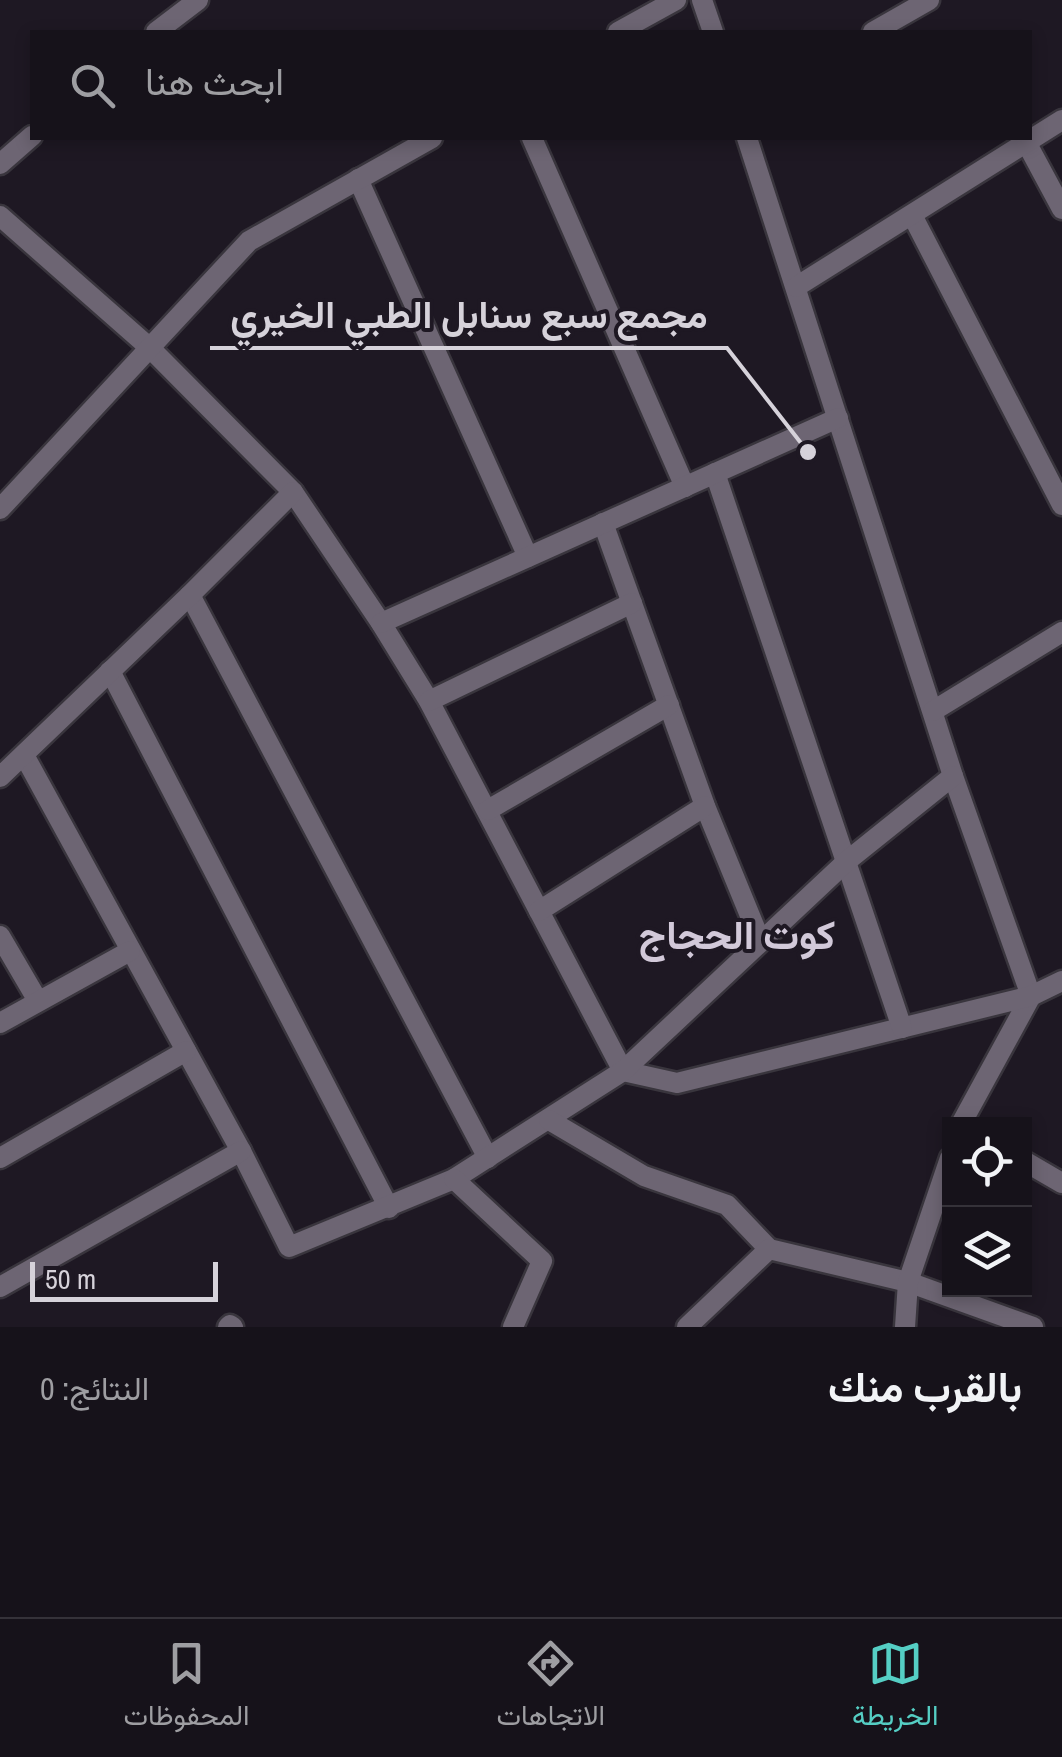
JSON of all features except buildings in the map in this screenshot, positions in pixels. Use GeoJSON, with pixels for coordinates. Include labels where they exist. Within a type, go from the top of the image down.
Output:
{"type":"FeatureCollection","features":[{"type":"Feature","properties":{"kind":"street"},"geometry":{"type":"LineString","coordinates":[[159,30],[198,0]]}},
{"type":"Feature","properties":{"kind":"street"},"geometry":{"type":"LineString","coordinates":[[622,30],[676,0]]}},
{"type":"Feature","properties":{"kind":"street"},"geometry":{"type":"LineString","coordinates":[[702,0],[712,30]]}},
{"type":"Feature","properties":{"kind":"street"},"geometry":{"type":"LineString","coordinates":[[876,30],[928,0]]}},
{"type":"Feature","properties":{"kind":"street"},"geometry":{"type":"LineString","coordinates":[[1032,138],[1062,120]]}},
{"type":"Feature","properties":{"kind":"street"},"geometry":{"type":"LineString","coordinates":[[0,164],[30,138]]}},
{"type":"Feature","properties":{"kind":"street"},"geometry":{"type":"LineString","coordinates":[[0,508],[249,241],[428,140]]}},
{"type":"Feature","properties":{"kind":"street"},"geometry":{"type":"LineString","coordinates":[[533,140],[685,486]]}},
{"type":"Feature","properties":{"kind":"street"},"geometry":{"type":"LineString","coordinates":[[748,140],[953,776],[1031,996],[965,1117]]}},
{"type":"Feature","properties":{"kind":"street"},"geometry":{"type":"LineString","coordinates":[[796,287],[1029,140]]}},
{"type":"Feature","properties":{"kind":"street"},"geometry":{"type":"LineString","coordinates":[[1026,142],[1062,209]]}},
{"type":"Feature","properties":{"kind":"street"},"geometry":{"type":"LineString","coordinates":[[358,180],[528,557]]}},
{"type":"Feature","properties":{"kind":"street"},"geometry":{"type":"LineString","coordinates":[[912,215],[1062,506]]}},
{"type":"Feature","properties":{"kind":"street"},"geometry":{"type":"LineString","coordinates":[[1,221],[150,348],[293,492],[382,623],[429,701],[622,1071]]}},
{"type":"Feature","properties":{"kind":"street"},"geometry":{"type":"LineString","coordinates":[[382,623],[838,418]]}},
{"type":"Feature","properties":{"kind":"street"},"geometry":{"type":"LineString","coordinates":[[714,473],[902,1028]]}},
{"type":"Feature","properties":{"kind":"street"},"geometry":{"type":"LineString","coordinates":[[0,777],[293,492]]}},
{"type":"Feature","properties":{"kind":"street"},"geometry":{"type":"LineString","coordinates":[[603,523],[705,806],[760,940]]}},
{"type":"Feature","properties":{"kind":"street"},"geometry":{"type":"LineString","coordinates":[[190,595],[488,1158]]}},
{"type":"Feature","properties":{"kind":"street"},"geometry":{"type":"LineString","coordinates":[[429,701],[632,603]]}},
{"type":"Feature","properties":{"kind":"street"},"geometry":{"type":"LineString","coordinates":[[933,711],[1062,632]]}},
{"type":"Feature","properties":{"kind":"street"},"geometry":{"type":"LineString","coordinates":[[110,670],[388,1208]]}},
{"type":"Feature","properties":{"kind":"street"},"geometry":{"type":"LineString","coordinates":[[488,810],[669,706]]}},
{"type":"Feature","properties":{"kind":"street"},"geometry":{"type":"LineString","coordinates":[[24,755],[241,1152],[289,1248],[454,1179],[622,1071],[847,861],[953,776]]}},
{"type":"Feature","properties":{"kind":"street"},"geometry":{"type":"LineString","coordinates":[[539,911],[705,806]]}},
{"type":"Feature","properties":{"kind":"street"},"geometry":{"type":"LineString","coordinates":[[0,936],[38,1001]]}},
{"type":"Feature","properties":{"kind":"street"},"geometry":{"type":"LineString","coordinates":[[0,1023],[130,952]]}},
{"type":"Feature","properties":{"kind":"street"},"geometry":{"type":"LineString","coordinates":[[622,1071],[677,1082],[1031,996],[1062,981]]}},
{"type":"Feature","properties":{"kind":"street"},"geometry":{"type":"LineString","coordinates":[[0,1158],[186,1052]]}},
{"type":"Feature","properties":{"kind":"street"},"geometry":{"type":"LineString","coordinates":[[549,1120],[644,1176],[727,1205],[769,1248],[908,1282],[1033,1327]]}},
{"type":"Feature","properties":{"kind":"street"},"geometry":{"type":"LineString","coordinates":[[0,1287],[241,1152]]}},
{"type":"Feature","properties":{"kind":"street"},"geometry":{"type":"LineString","coordinates":[[1032,1166],[1062,1183]]}},
{"type":"Feature","properties":{"kind":"street"},"geometry":{"type":"LineString","coordinates":[[454,1179],[542,1260],[513,1327]]}},
{"type":"Feature","properties":{"kind":"street"},"geometry":{"type":"LineString","coordinates":[[905,1327],[908,1282],[942,1182]]}},
{"type":"Feature","properties":{"kind":"street"},"geometry":{"type":"LineString","coordinates":[[686,1327],[769,1248]]}},
{"type":"Feature","properties":{"kind":"place","name":"مجمع سبع سنابل الطبي الخيري"},"geometry":{"type":"Point","coordinates":[808,452]}},
{"type":"Feature","properties":{"kind":"district","name":"كوت الحجاج"},"geometry":{"type":"Point","coordinates":[737,934]}}]}
